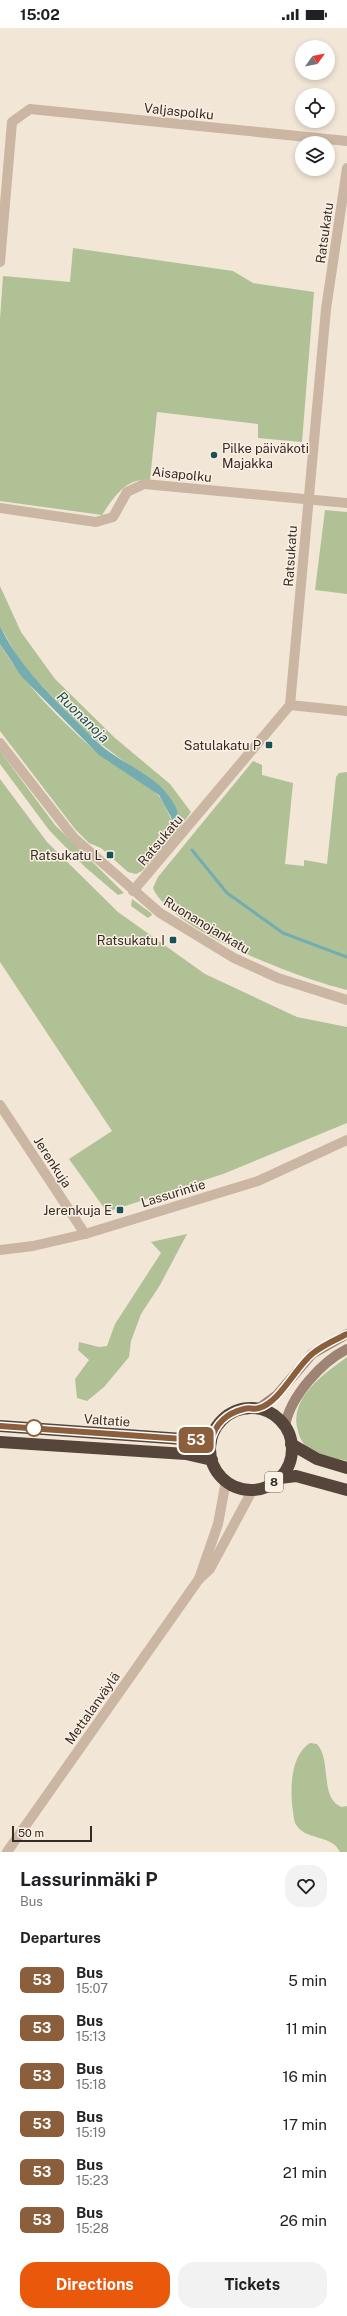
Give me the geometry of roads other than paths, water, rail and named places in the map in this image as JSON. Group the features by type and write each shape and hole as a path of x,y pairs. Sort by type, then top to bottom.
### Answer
{"highway":[{"path":"226,1481 217,1471 212,1460 211,1441 213,1433 221,1421 232,1412 245,1408 259,1408 272,1414 285,1426 290,1434 291,1444 317,1459 347,1468"},
{"name":"Valtatie","path":"0,1426 211,1441"},
{"path":"0,1442 186,1454 212,1460"},
{"name":"8","path":"280,1478 291,1454 291,1444"},
{"name":"8","path":"226,1481 237,1487 253,1489 263,1488 280,1478 296,1476 347,1490"}],"main road":[{"path":"259,1408 277,1395 312,1354 347,1334"},
{"path":"285,1426 291,1406 322,1366 347,1349"}],"street":[{"name":"Valjaspolku","path":"0,262 12,122 30,109 347,141"},
{"name":"Ratsukatu","path":"133,891 290,705 307,500 326,309 347,168"},
{"name":"Aisapolku","path":"0,508 96,522 113,517 127,492 144,484 347,503"},
{"path":"290,705 347,711"},
{"name":"Ruonanojankatu","path":"0,743 74,838 133,891 183,928 234,958 278,978 347,1000"},
{"name":"Jerenkuja","path":"0,1105 85,1234"},
{"name":"Lassurintie","path":"0,1250 33,1246 85,1234 258,1181 347,1140"},
{"name":"Mettalanväylä","path":"199,1579 218,1524 226,1481"},
{"name":"Mettalanväylä","path":"7,1852 199,1579 210,1569 253,1489"}],"water":[{"path":"0,626 14,651 47,692 104,748 160,786 170,797 177,811 178,820 173,821 159,795 99,755 21,676 0,644"}],"waterway":[{"name":"Ruonanoja","path":"192,850 227,893 283,933 347,957"}],"place":[{"name":"Pilke päiväkoti Majakka","path":"214,455"},
{"name":"Satulakatu P","path":"269,745"},
{"name":"Ratsukatu L","path":"110,855"},
{"name":"Ratsukatu I","path":"173,940"},
{"name":"Jerenkuja E","path":"120,1210"}]}
